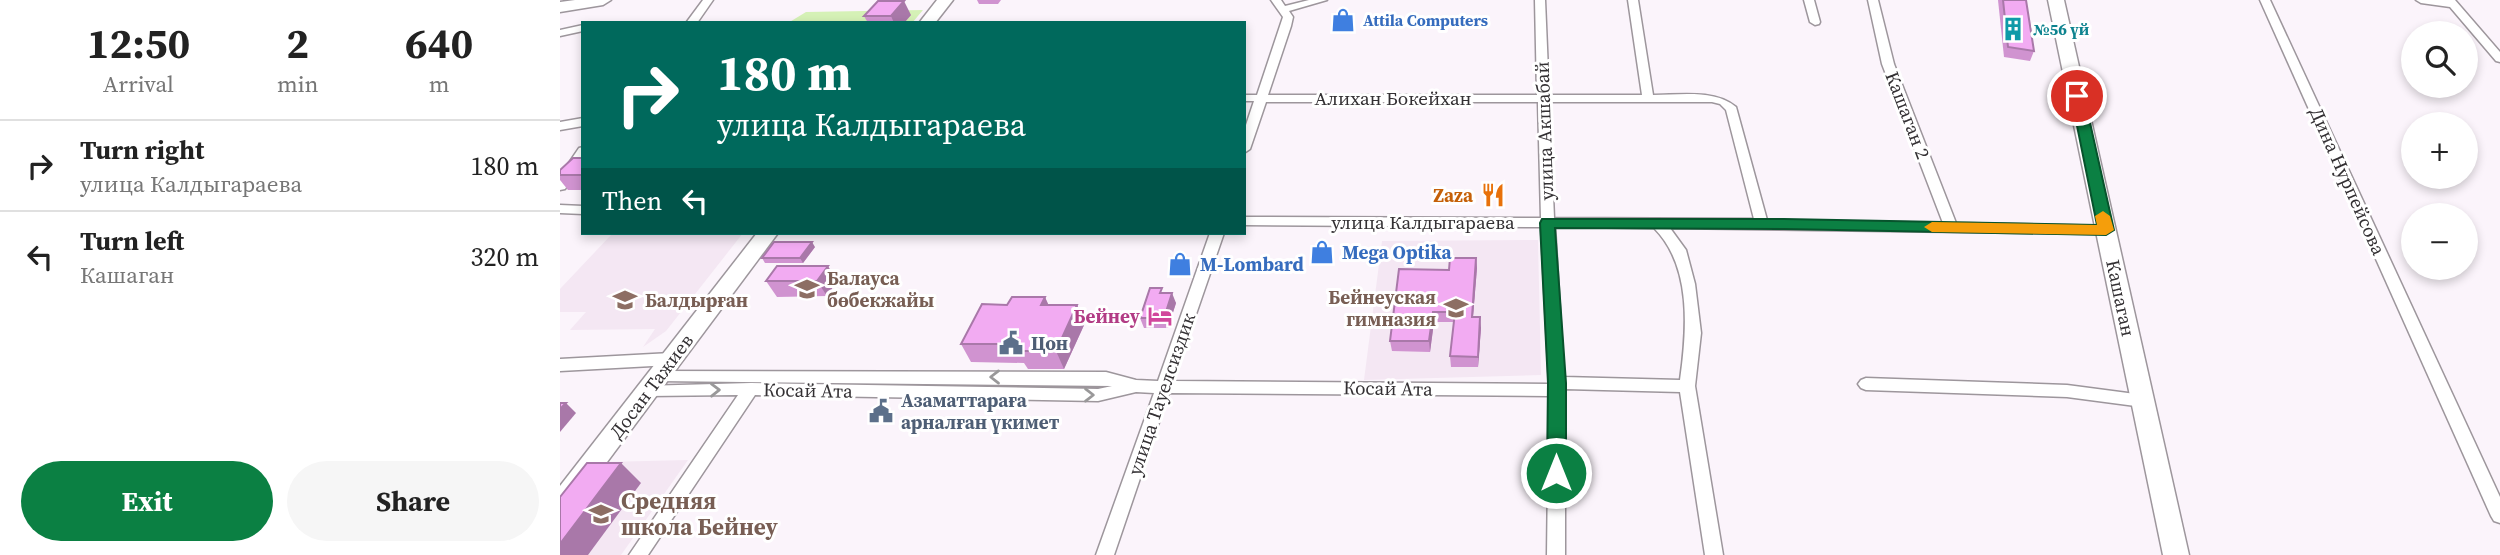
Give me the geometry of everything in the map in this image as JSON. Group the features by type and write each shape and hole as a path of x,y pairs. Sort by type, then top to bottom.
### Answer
{"street":[{"path":"560,7 603,0"},
{"path":"692,21 708,0"},
{"path":"929,21 945,0"},
{"path":"1246,143 1286,26 1288,17 1280,4 1322,0"},
{"name":"улица Акшабай","path":"1540,0 1557,387 1556,555"},
{"path":"1633,0 1648,98"},
{"path":"1809,0 1815,22"},
{"name":"Кашаган 2","path":"1873,0 1888,64 1951,227"},
{"name":"Кашаган","path":"2056,0 2176,555"},
{"name":"Дина Нурпейсова","path":"2265,0 2500,516"},
{"path":"2421,0 2451,2 2500,60"},
{"path":"560,33 581,28"},
{"name":"Алихан Бокейхан","path":"1246,98 1712,99 1724,102 1732,109 1762,224"},
{"path":"560,125 581,122"},
{"path":"560,186 581,154"},
{"path":"560,209 581,210"},
{"name":"улица Калдыгараева","path":"1246,221 1762,224 2106,230"},
{"path":"1657,223 1679,250 1688,284 1694,333 1687,386 1714,555"},
{"name":"Досан Тажиев","path":"560,505 766,235"},
{"name":"улица Тауелсиздик","path":"1105,555 1216,235"},
{"name":"Косай Ата","path":"560,365 659,375 751,389 1098,395 1136,386"},
{"name":"Косай Ата","path":"659,375 1107,378 1136,386 1164,387 1687,386"},
{"path":"942,393 951,377"},
{"path":"1866,384 2067,391 2143,401"},
{"path":"638,555 751,389"}],"shaded area":[{"name":"Балдырған","path":"611,235 741,235 666,331 643,347 655,329 570,330 586,312 560,312 560,289"},
{"name":"Бейнеуская гимназия","path":"1538,240 1541,375 1364,380 1382,241"},
{"path":"688,460 621,555 560,555 605,462"}],"green space":[{"path":"923,10 914,21 791,21 806,12"}],"building":[{"name":"№56 үй","path":"2003,0 2026,0 2034,51 2008,47"},
{"path":"878,1 904,1 891,16 864,16"},
{"path":"573,158 581,158 581,175 560,175 560,170"},
{"path":"774,242 812,242 800,258 762,258"},
{"path":"1450,258 1476,258 1472,317 1480,317 1478,357 1450,356 1455,312 1433,312 1429,341 1390,341 1399,269 1449,270"},
{"path":"777,266 828,266 817,281 766,281"},
{"path":"1150,288 1162,288 1160,293 1172,293 1164,318 1140,318"},
{"path":"1012,297 1045,297 1041,305 1077,305 1056,351 1018,351 1022,344 961,344 982,304 1007,305"},
{"path":"587,463 621,463 560,544 560,497"}],"slow traffic":[{"path":"1932,227 2106,230 2103,216"}],"place":[{"name":"Attila Computers","path":"1343,20"},
{"name":"№56 үй","path":"2013,29"},
{"name":"Zaza","path":"1493,195"},
{"name":"Mega Optika","path":"1322,252"},
{"name":"M-Lombard","path":"1180,264"},
{"name":"Балауса бөбекжайы","path":"807,289"},
{"name":"Балдырған","path":"625,300"},
{"name":"Бейнеуская гимназия","path":"1456,308"},
{"name":"Бейнеу","path":"1160,316"},
{"name":"Цон","path":"1011,343"},
{"name":"Азаматтараға арналған үкимет","path":"881,411"},
{"name":"Средняя школа Бейнеу","path":"601,514"}],"route":[{"path":"1556,473 1557,383 1548,223 2106,230 2077,96"}]}
